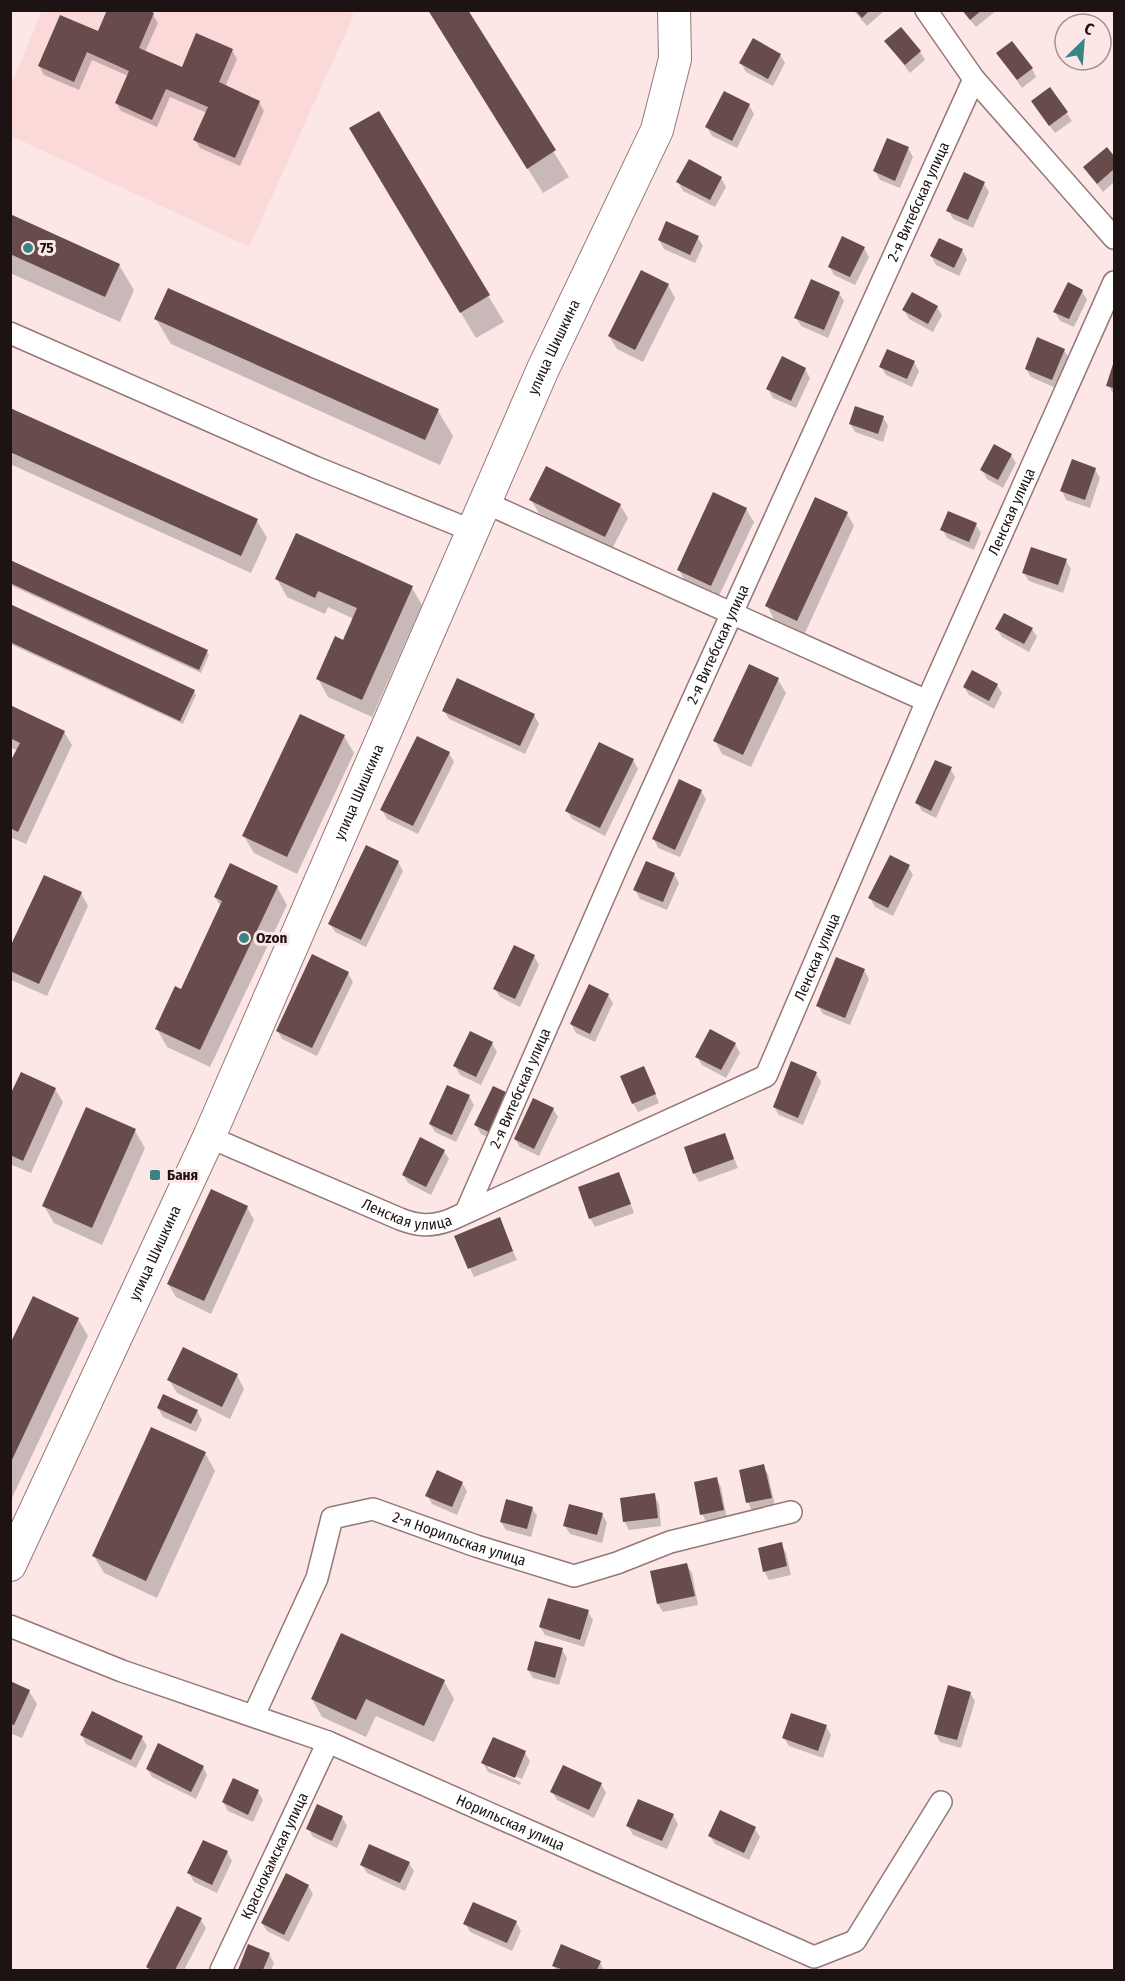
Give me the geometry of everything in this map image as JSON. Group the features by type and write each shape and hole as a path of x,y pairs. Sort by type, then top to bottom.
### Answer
{"main road":[{"name":"улица Шишкина","path":"10,1565 209,1137 543,369 657,130 675,59 674,10"}],"street":[{"path":"926,10 974,80 1114,238"},
{"name":"2-я Витебская улица","path":"466,1212 616,869 974,80"},
{"name":"Ленская улица","path":"209,1137 410,1222 423,1226 435,1225 450,1221 766,1076 927,701 1114,282"},
{"path":"10,333 315,467 479,517 731,613 927,701"},
{"name":"2-я Норильская улица","path":"254,1716 317,1578 332,1518 373,1509 476,1546 574,1576 617,1563 670,1542 790,1512"},
{"name":"Норильская улица","path":"10,1626 122,1671 328,1742 814,1957 855,1941 941,1802"},
{"name":"Краснокамская улица","path":"221,1971 328,1742"}],"shaded area":[{"path":"347,10 354,15 249,247 11,136 11,85 42,11"}],"building":[{"path":"107,10 147,10 154,13 139,48 182,67 196,33 233,49 219,82 260,101 235,158 193,140 208,107 166,89 152,120 115,103 129,71 87,52 74,82 38,66 60,15 98,31"},
{"path":"428,10 468,10 556,150 527,169"},
{"path":"855,10 870,10 862,18"},
{"path":"962,10 982,10 970,20"},
{"path":"901,27 921,51 905,65 884,41"},
{"path":"753,38 781,54 768,79 739,63"},
{"path":"1012,41 1033,68 1017,80 996,53"},
{"path":"1050,87 1068,112 1049,126 1031,101"},
{"path":"724,91 750,104 732,141 705,127"},
{"path":"379,111 490,295 460,313 349,128"},
{"path":"887,138 909,147 895,181 873,171"},
{"path":"1107,147 1114,156 1114,169 1097,184 1083,167"},
{"path":"689,159 722,177 710,200 676,182"},
{"path":"964,172 985,182 968,220 946,211"},
{"path":"10,214 120,264 105,297 10,254"},
{"path":"666,221 699,236 690,255 658,240"},
{"path":"842,236 865,247 850,277 828,267"},
{"path":"939,238 963,249 954,268 930,256"},
{"path":"641,270 669,284 635,350 608,336"},
{"path":"811,279 840,292 824,330 794,318"},
{"path":"1068,282 1083,290 1069,319 1053,312"},
{"path":"168,288 439,409 425,440 154,319"},
{"path":"912,292 938,306 928,324 902,310"},
{"path":"1037,337 1065,349 1052,380 1025,369"},
{"path":"887,349 915,361 907,379 879,367"},
{"path":"782,356 806,368 791,401 766,389"},
{"path":"1114,361 1114,388 1106,386"},
{"path":"855,406 884,416 878,434 849,424"},
{"path":"10,408 258,519 241,556 10,452"},
{"path":"994,444 1012,454 998,480 980,470"},
{"path":"1072,459 1096,468 1085,500 1060,491"},
{"path":"546,466 621,504 605,537 529,500"},
{"path":"713,492 747,508 711,586 677,570"},
{"path":"815,497 848,512 797,621 765,606"},
{"path":"948,511 977,523 969,542 940,530"},
{"path":"296,533 413,586 362,700 316,679 335,636 343,640 357,608 318,591 315,598 275,579"},
{"path":"1031,547 1067,559 1058,585 1022,573"},
{"path":"10,560 208,650 199,670 10,583"},
{"path":"10,604 195,690 180,721 10,642"},
{"path":"1004,613 1033,628 1024,644 995,629"},
{"path":"749,664 779,678 743,755 713,741"},
{"path":"972,670 998,684 989,701 963,687"},
{"path":"457,678 535,714 520,746 442,711"},
{"path":"10,705 65,731 18,832 10,828 10,762 20,743 10,738"},
{"path":"300,714 345,735 287,857 242,836"},
{"path":"417,736 450,752 413,826 380,810"},
{"path":"599,742 634,759 600,828 565,811"},
{"path":"935,760 952,767 931,811 915,803"},
{"path":"679,779 702,790 675,850 652,839"},
{"path":"366,845 399,861 361,940 328,924"},
{"path":"890,855 910,865 888,908 868,898"},
{"path":"646,861 675,873 663,902 633,890"},
{"path":"230,863 278,886 200,1050 155,1029 175,986 181,989 222,901 214,897"},
{"path":"44,875 82,892 39,984 10,971 10,947"},
{"path":"514,945 535,955 515,999 493,989"},
{"path":"312,954 349,972 312,1048 276,1031"},
{"path":"836,957 865,969 845,1018 816,1006"},
{"path":"589,984 609,994 590,1034 570,1024"},
{"path":"710,1029 736,1043 721,1070 695,1057"},
{"path":"470,1031 493,1042 476,1077 453,1066"},
{"path":"791,1061 817,1072 798,1118 773,1107"},
{"path":"644,1066 656,1094 632,1104 620,1076"},
{"path":"21,1072 56,1088 23,1161 10,1155 10,1095"},
{"path":"447,1085 470,1095 452,1135 429,1124"},
{"path":"493,1086 510,1094 491,1133 474,1125"},
{"path":"533,1098 554,1108 534,1149 514,1139"},
{"path":"86,1107 136,1129 92,1228 42,1206"},
{"path":"725,1133 734,1159 693,1174 684,1147"},
{"path":"420,1137 445,1150 426,1187 402,1175"},
{"path":"619,1172 631,1204 589,1219 578,1187"},
{"path":"211,1189 248,1206 204,1301 167,1284"},
{"path":"500,1217 513,1251 468,1269 454,1236"},
{"path":"33,1296 79,1318 10,1464 10,1344"},
{"path":"183,1347 238,1374 222,1407 167,1380"},
{"path":"163,1394 198,1410 191,1424 157,1408"},
{"path":"151,1427 206,1452 146,1581 92,1556"},
{"path":"764,1464 772,1498 746,1503 739,1470"},
{"path":"437,1470 463,1482 452,1507 425,1496"},
{"path":"717,1477 724,1510 700,1515 694,1482"},
{"path":"655,1493 658,1518 623,1522 620,1498"},
{"path":"506,1499 533,1507 527,1529 500,1522"},
{"path":"569,1504 603,1513 597,1535 563,1526"},
{"path":"782,1542 787,1566 763,1572 758,1548"},
{"path":"687,1563 695,1596 657,1604 650,1571"},
{"path":"548,1598 589,1610 580,1640 539,1627"},
{"path":"341,1633 445,1680 424,1726 366,1699 356,1720 311,1699"},
{"path":"535,1641 563,1648 555,1678 527,1670"},
{"path":"10,1681 30,1690 14,1725 10,1724"},
{"path":"948,1685 971,1692 957,1740 934,1734"},
{"path":"92,1711 143,1736 131,1760 80,1735"},
{"path":"791,1713 827,1725 818,1751 782,1738"},
{"path":"493,1737 526,1751 515,1778 481,1763"},
{"path":"158,1743 204,1766 191,1792 146,1769"},
{"path":"563,1765 602,1783 589,1810 550,1792"},
{"path":"233,1778 259,1790 248,1815 222,1802"},
{"path":"638,1799 674,1814 662,1841 626,1826"},
{"path":"317,1804 343,1816 332,1841 306,1829"},
{"path":"720,1810 756,1827 744,1853 708,1836"},
{"path":"203,1840 228,1851 212,1885 187,1873"},
{"path":"369,1844 410,1862 400,1883 360,1865"},
{"path":"286,1873 309,1885 284,1935 261,1923"},
{"path":"473,1902 517,1921 507,1943 463,1924"},
{"path":"177,1906 202,1918 175,1970 152,1970 146,1967"},
{"path":"248,1944 270,1953 263,1970 238,1970"},
{"path":"561,1944 601,1961 597,1970 564,1970 552,1966"}],"place":[{"name":"75","path":"28,248"},
{"name":"Ozon","path":"244,938"},
{"name":"Баня","path":"155,1175"}]}
